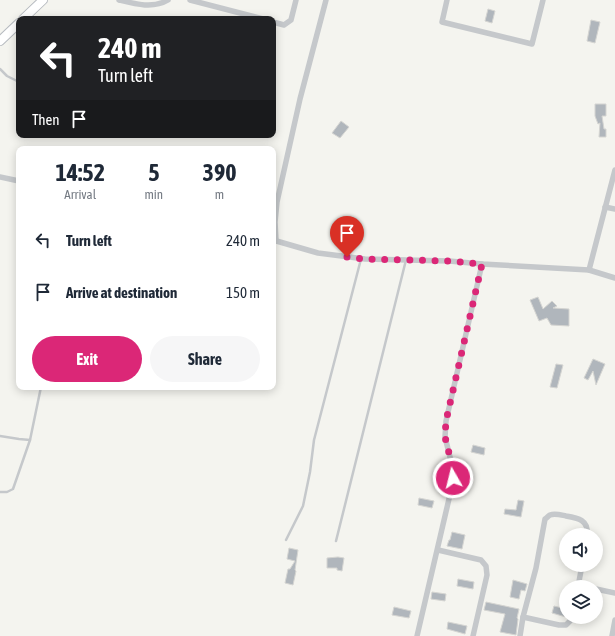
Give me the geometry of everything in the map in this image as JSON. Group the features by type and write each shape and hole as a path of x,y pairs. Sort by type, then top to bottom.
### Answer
{"street":[{"path":"26,16 43,0"},
{"path":"119,0 142,5 162,3 168,0"},
{"path":"190,0 251,16"},
{"path":"276,23 284,25 291,20 296,0"},
{"path":"276,212 300,99 326,0"},
{"path":"447,0 442,22 532,44 543,0"},
{"path":"0,41 16,26"},
{"path":"589,270 615,170"},
{"path":"0,177 16,180"},
{"path":"605,207 615,209"},
{"path":"276,241 318,253 361,259 450,261 589,270 615,278"},
{"path":"417,636 452,486 452,465 445,437 446,421 482,264"},
{"path":"520,636 523,617 536,568 545,519 549,515 555,514 579,519 585,524 586,528"},
{"path":"438,550 481,560 486,566 487,575 472,636"},
{"path":"603,590 615,593"},
{"path":"523,617 559,625 567,624"},
{"path":"612,636 615,620"}],"lane":[{"path":"0,69 7,76 16,80"},
{"path":"286,540 303,506 310,472 314,440 361,259"},
{"path":"336,541 406,260"},
{"path":"0,492 7,492 13,489 30,440 40,390"},
{"path":"0,436 30,440"}],"building":[{"path":"488,9 495,11 492,23 485,21"},
{"path":"591,20 600,22 595,43 587,41"},
{"path":"595,104 606,104 606,116 602,116 604,129 606,129 606,137 599,137 600,123 598,124 595,116"},
{"path":"341,121 349,127 340,138 332,133"},
{"path":"538,297 543,309 552,301 557,306 553,308 569,309 569,326 551,325 547,318 539,321 530,300"},
{"path":"593,359 605,364 596,385 593,371 588,380 584,378"},
{"path":"556,364 563,365 557,388 550,387"},
{"path":"473,445 485,448 484,455 471,452"},
{"path":"419,498 434,501 432,508 418,505"},
{"path":"518,500 524,501 521,517 504,514 505,509 516,510"},
{"path":"452,532 465,535 462,549 447,546"},
{"path":"289,548 298,550 293,585 285,583 288,569 290,569 295,561 287,559"},
{"path":"327,558 344,558 342,571 337,570 337,568 327,568"},
{"path":"458,579 474,582 473,589 457,586"},
{"path":"513,580 527,584 525,591 521,590 519,599 510,597"},
{"path":"432,592 446,594 445,601 431,599"},
{"path":"486,602 519,609 516,635 500,632 505,614 484,610"},
{"path":"554,606 559,607 559,615 552,613"},
{"path":"394,607 411,611 409,618 392,615"},
{"path":"448,622 467,626 465,634 447,629"}],"route":[{"path":"347,257 365,259 450,261 482,264 446,421 445,437 452,465 453,478"}]}
